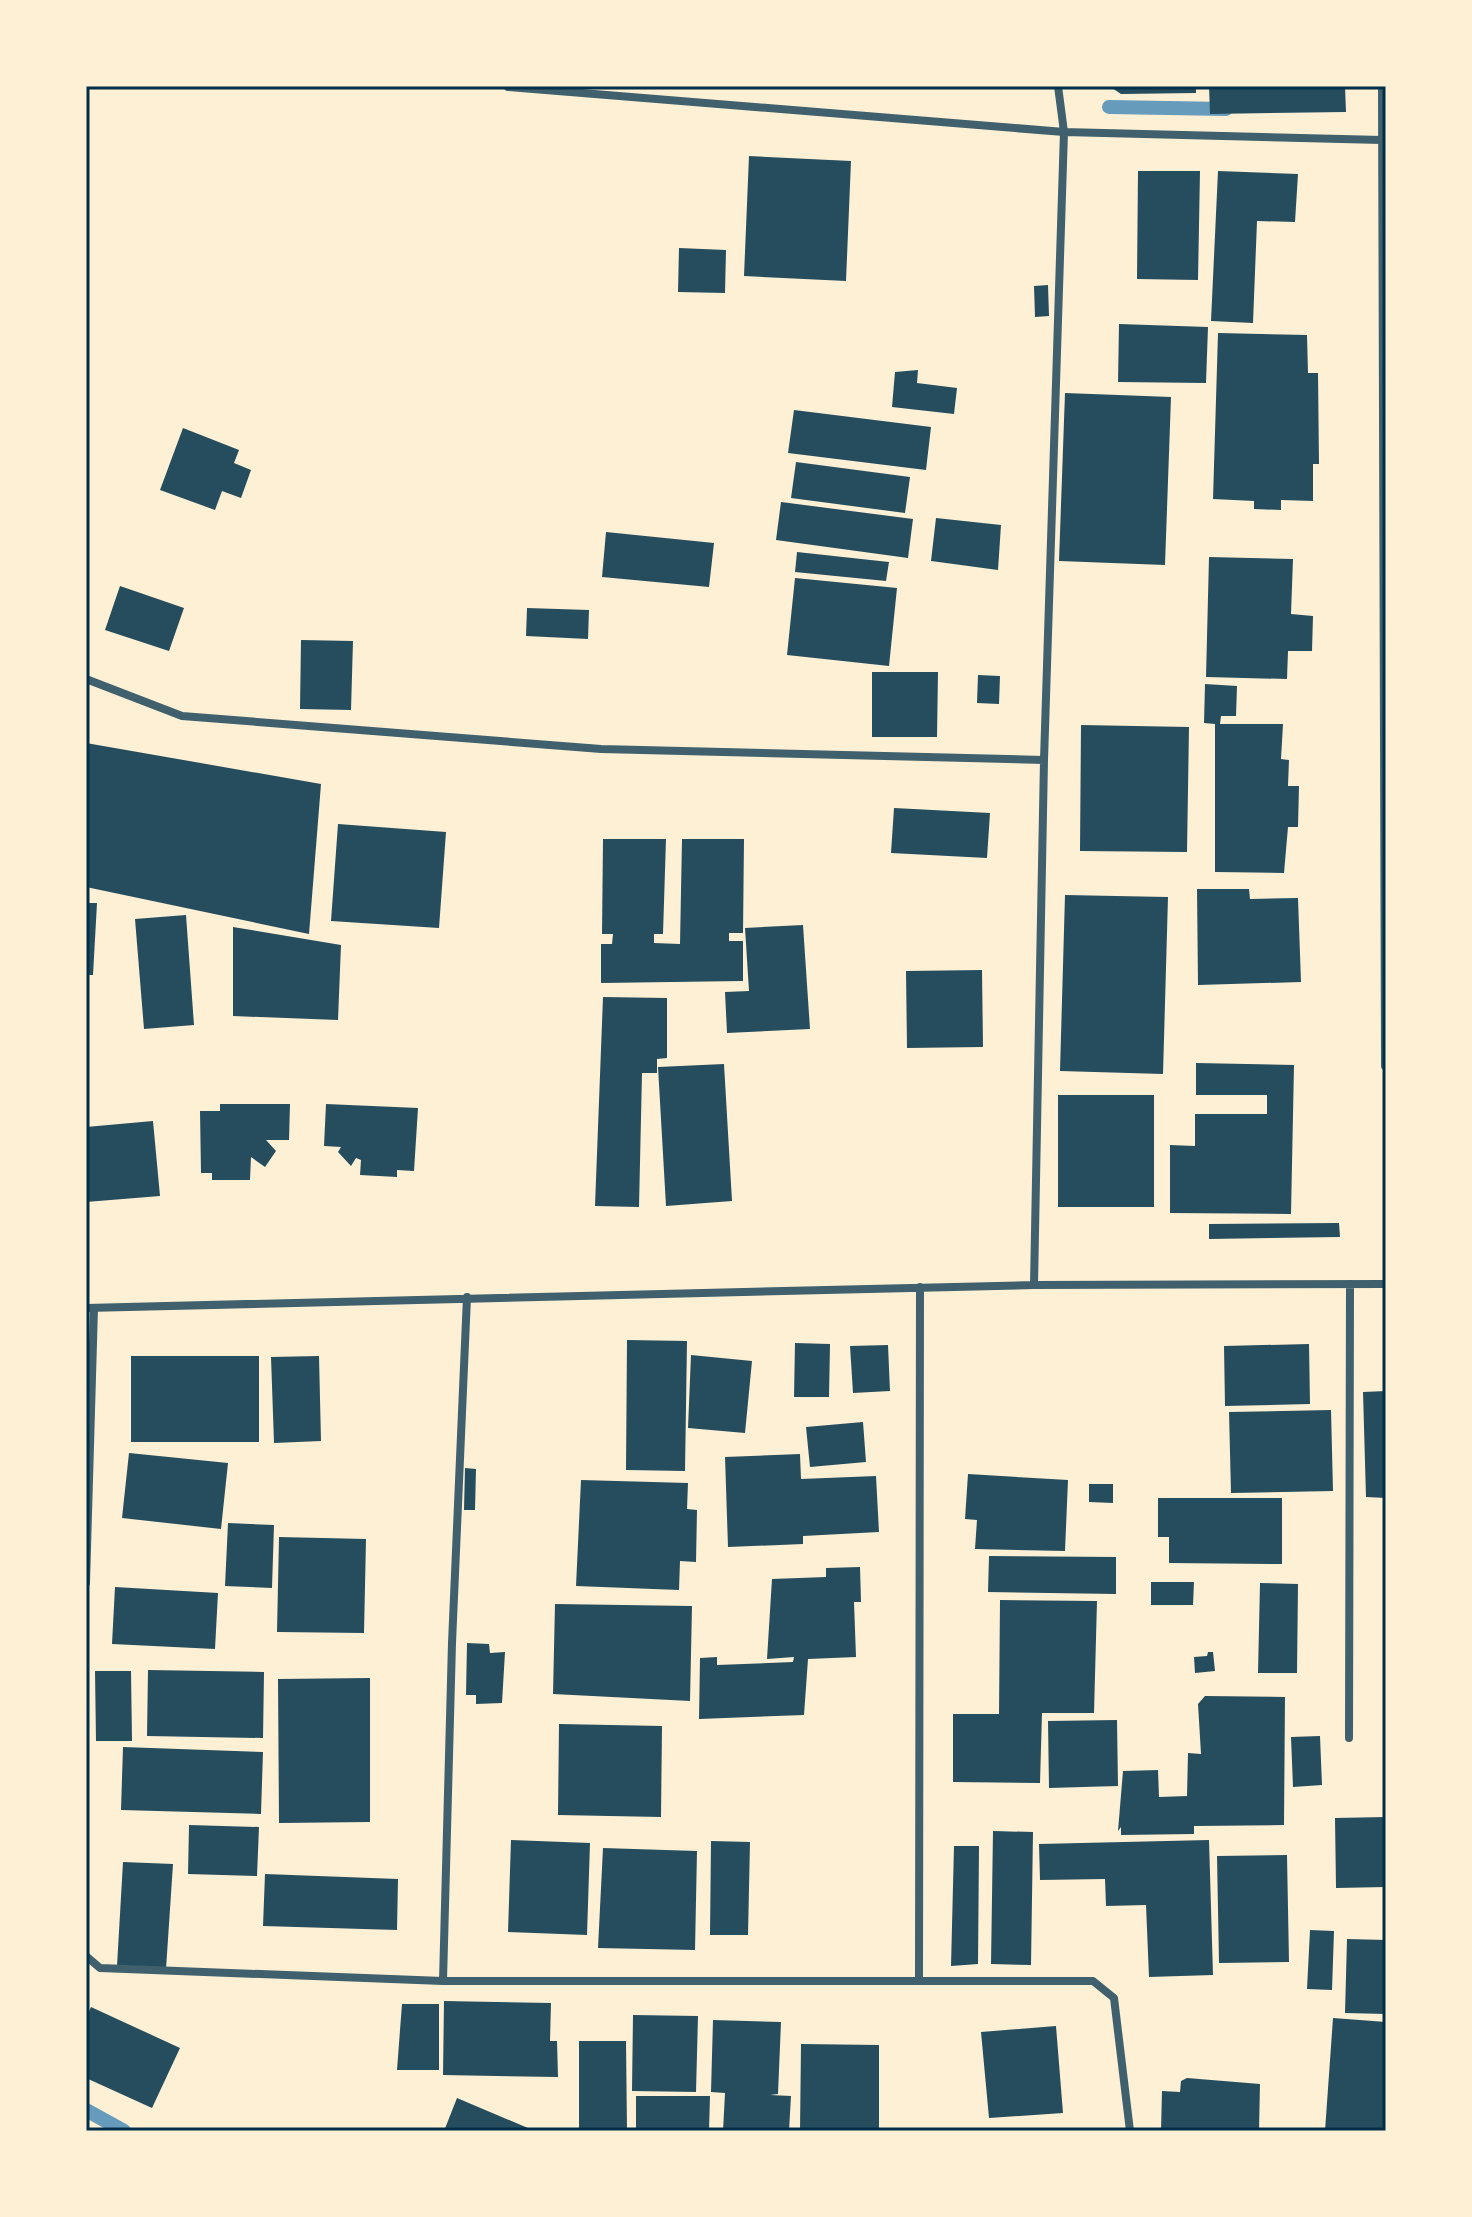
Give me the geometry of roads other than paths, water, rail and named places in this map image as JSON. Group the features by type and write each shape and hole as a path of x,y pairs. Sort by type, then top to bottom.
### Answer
{"street":[{"path":"1034,1285 1044,760 1064,132 1058,86"},
{"path":"1382,86 1385,1066"},
{"path":"508,87 1064,132 1382,140"},
{"path":"86,679 182,716 601,749 1044,760"},
{"path":"1349,1738 1350,1284"},
{"path":"86,1583 90,1308 920,1287 1386,1284"},
{"path":"919,1980 920,1287"},
{"path":"443,1981 453,1612 467,1297"},
{"path":"86,1956 100,1968 443,1981 1093,1981 1114,1998 1130,2131"}],"waterway":[{"path":"1109,107 1226,109"},
{"path":"86,2110 124,2131"}]}
